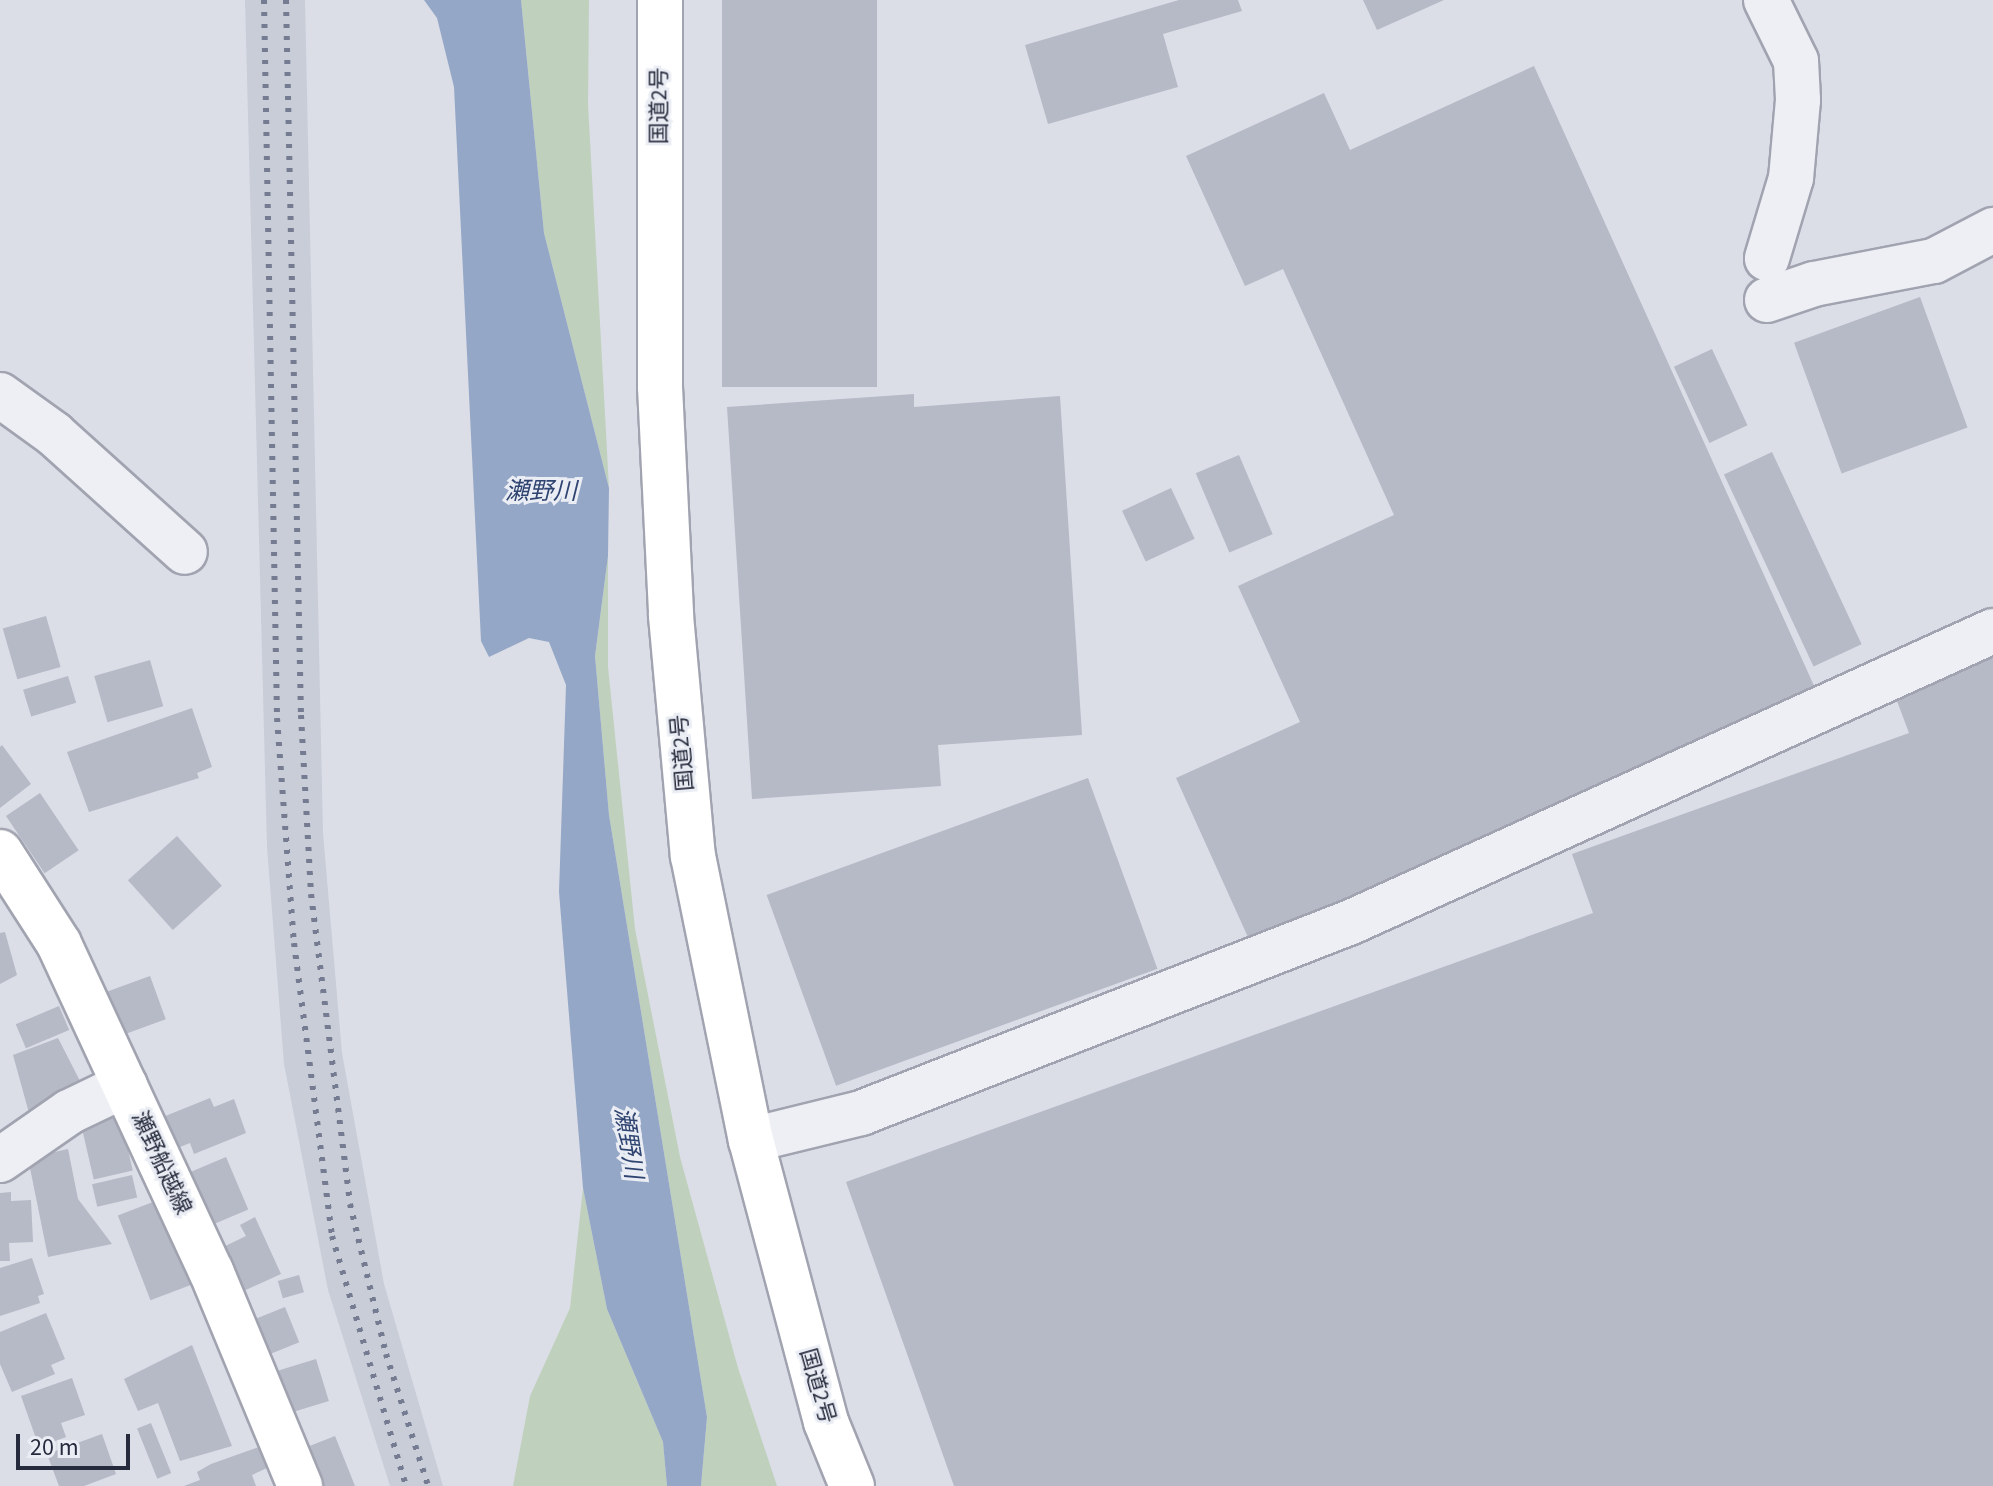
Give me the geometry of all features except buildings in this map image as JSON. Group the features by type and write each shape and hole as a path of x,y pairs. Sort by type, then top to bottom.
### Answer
{"main road":[{"name":"国道2号","path":"660,0 660,387 671,616 693,856 751,1140 826,1422 852,1486"},
{"name":"瀬野船越線","path":"0,852 59,944 211,1271 300,1486"}],"street":[{"path":"1766,0 1796,61 1798,100 1791,178 1767,279 1814,284 1934,261 1993,230"},
{"path":"0,395 54,434 185,552"},
{"path":"751,1140 861,1113 1351,922 1993,631"},
{"path":"0,1160 69,1112 125,1085"}],"shaded area":[{"path":"245,0 305,0 323,833 342,1053 384,1284 443,1486 390,1486 328,1290 284,1064 267,847"}],"green space":[{"path":"521,0 589,0 588,104 609,488 544,233"},
{"path":"608,556 608,667 635,929 680,1157 738,1368 777,1486 701,1486 707,1417 609,815 595,656"},
{"path":"583,1188 607,1309 663,1442 667,1486 513,1486 530,1396 570,1308"}],"water":[{"name":"瀬野川","path":"424,0 521,0 544,233 609,488 608,556 595,656 609,815 707,1417 701,1486 667,1486 663,1442 607,1309 583,1188 559,892 566,685 549,642 529,638 489,657 481,641 454,87 437,18"}],"railway":[{"path":"264,0 277,718 294,943 332,1236 406,1486"},
{"path":"286,0 301,715 311,894 350,1204 386,1354 428,1486"}]}
